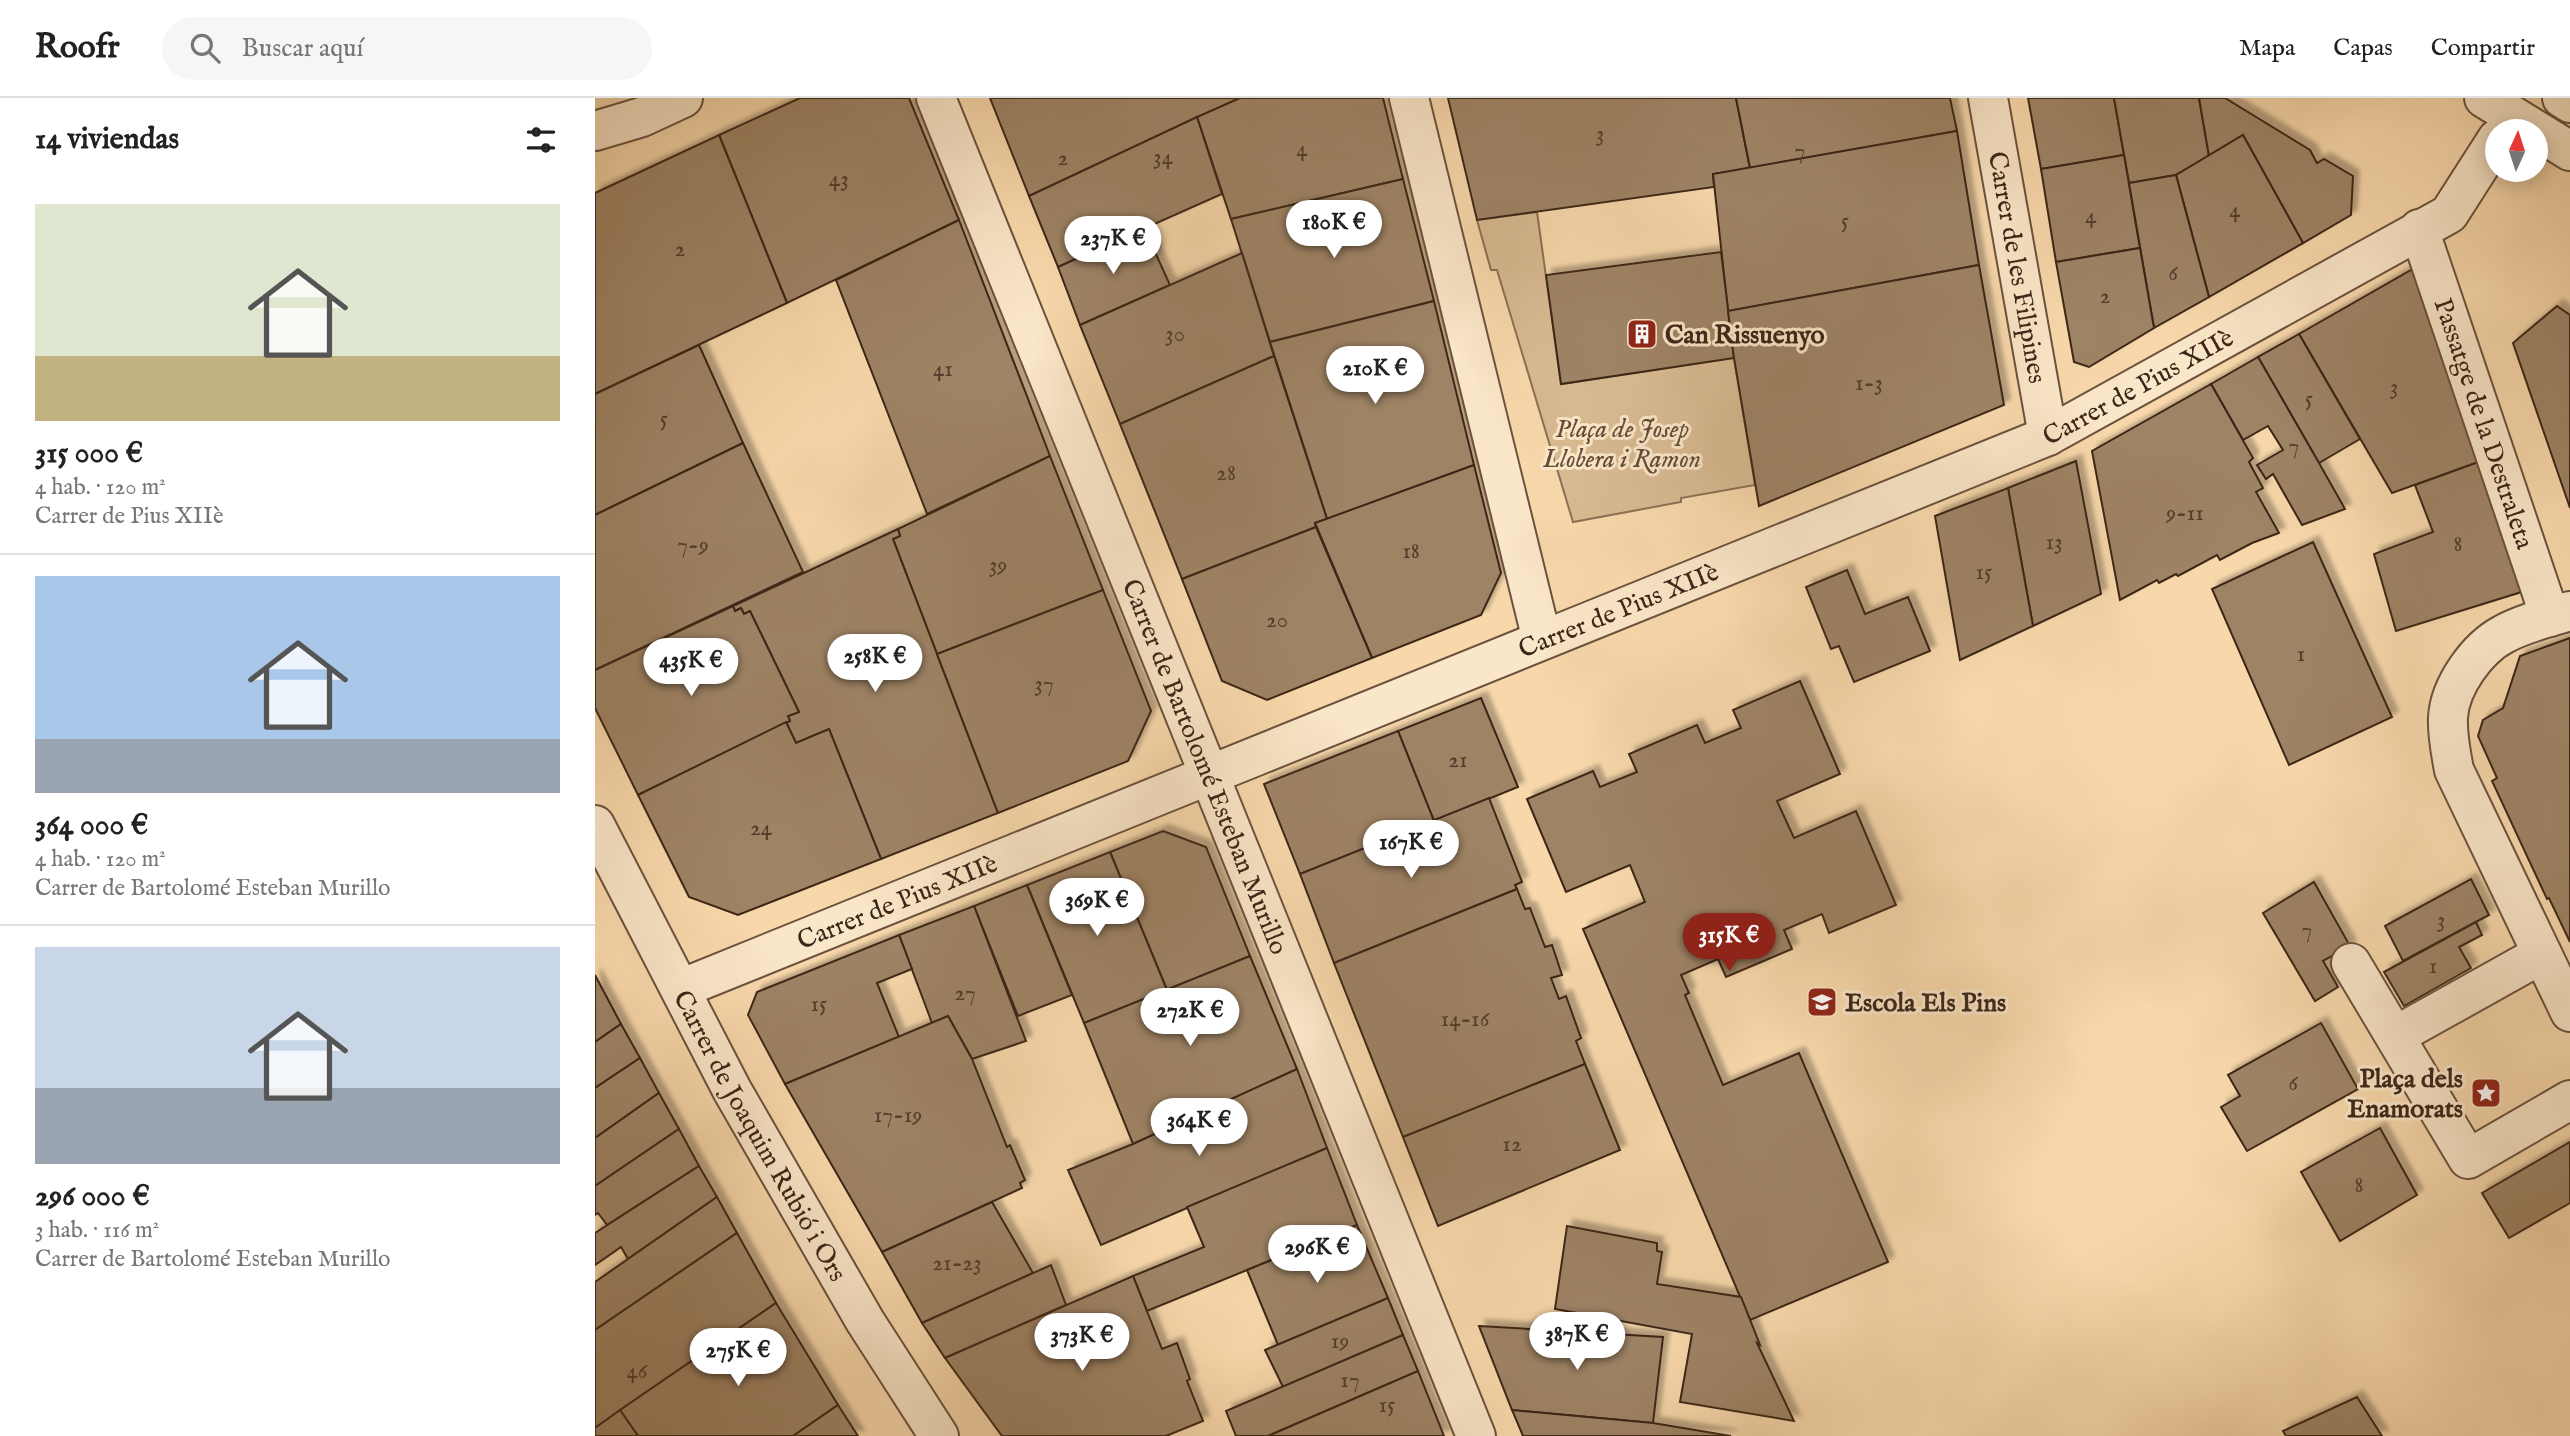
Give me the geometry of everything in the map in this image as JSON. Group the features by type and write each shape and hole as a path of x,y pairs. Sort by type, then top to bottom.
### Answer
{"street":[{"path":"595,131 642,117 683,98"},
{"name":"Carrer de Bartolomé Esteban Murillo","path":"936,98 1476,1436"},
{"path":"1409,98 1542,640"},
{"name":"Carrer de les Filipines","path":"1988,98 2048,436"},
{"path":"2562,98 2570,103"},
{"path":"2548,142 2570,151"},
{"name":"Carrer de Pius XIIè","path":"680,989 2048,436 2449,214 2485,147"},
{"name":"Passatge de la Destraleta","path":"2419,229 2560,614"},
{"path":"2560,614 2512,630 2484,648 2461,680 2448,714 2454,770 2570,1012"},
{"name":"Carrer de Joaquim Rubió i Ors","path":"595,825 605,868 680,989 732,1090 859,1310 939,1436"},
{"path":"2395,1037 2542,954"},
{"path":"2351,963 2468,1159 2570,1100"}],"green space":[{"name":"Plaça de Josep Llobera i Ramon","path":"1537,212 1561,384 1734,358 1755,485 1573,522 1497,270 1491,270 1477,220"}],"building":[{"path":"800,98 909,98 959,220 787,303 719,135"},
{"path":"990,98 1240,98 1029,196"},
{"path":"1240,98 1383,98 1403,179 1231,219 1197,117"},
{"path":"1448,98 1736,98 1750,168 1713,174 1714,187 1477,220"},
{"path":"1736,98 1950,98 1957,131 1750,168"},
{"path":"2028,98 2114,98 2124,155 2041,169"},
{"path":"2114,98 2199,98 2209,156 2176,175 2129,183"},
{"path":"2199,98 2225,98 2310,150 2317,163 2324,159 2353,176 2351,215 2303,243 2243,135 2209,156"},
{"path":"1197,117 1222,194 1058,267 1029,196"},
{"path":"1957,131 1979,265 1728,311 1713,174"},
{"path":"719,135 787,303 595,394 595,193"},
{"path":"2243,135 2303,243 2209,297 2176,175"},
{"path":"2124,155 2140,248 2056,262 2041,169"},
{"path":"2176,175 2209,297 2154,328 2129,183"},
{"path":"1403,179 1434,301 1270,342 1231,219"},
{"path":"959,220 1050,456 927,514 836,280"},
{"path":"1144,228 1170,285 1080,325 1058,267"},
{"path":"2140,248 2154,328 2089,367 2074,362 2056,262"},
{"name":"Can Rissuenyo","path":"1721,252 1734,358 1561,384 1546,275"},
{"path":"1242,253 1274,356 1120,424 1080,325"},
{"path":"1979,265 2004,405 1759,506 1728,311"},
{"path":"2418,266 2484,460 2392,493 2299,334"},
{"path":"1434,301 1474,465 1327,519 1270,342"},
{"path":"2557,306 2570,315 2570,508 2513,343"},
{"path":"2299,334 2360,439 2319,463 2258,357"},
{"path":"699,345 743,443 595,515 595,394"},
{"path":"1274,356 1327,519 1315,523 1316,527 1182,579 1120,424"},
{"path":"2258,357 2345,509 2302,525 2273,474 2266,479 2257,465 2283,450 2268,426 2243,440 2211,384"},
{"path":"2211,384 2253,458 2249,462 2263,488 2256,492 2279,533 2252,543 2220,560 2217,555 2178,576 2176,574 2159,583 2157,580 2120,600 2092,451"},
{"path":"743,443 803,572 595,670 595,515"},
{"path":"1050,456 1103,590 937,654 893,539 900,536 898,529"},
{"path":"2484,460 2528,590 2396,631 2374,554 2433,532 2415,485"},
{"path":"2076,461 2101,594 2033,626 2008,488"},
{"path":"1474,465 1501,573 1481,615 1372,658 1315,523"},
{"path":"2008,488 2033,626 1960,660 1935,516"},
{"path":"1316,527 1372,658 1267,700 1222,681 1182,579"},
{"path":"898,529 900,536 893,539 998,813 881,859 829,729 796,743 786,722 790,721 788,716 799,712 750,611 744,614 741,608 735,611 733,606"},
{"path":"2313,542 2392,717 2289,765 2212,589"},
{"path":"1847,570 1865,614 1908,597 1930,651 1854,682 1839,646 1831,649 1806,587"},
{"path":"1103,590 1151,711 1128,761 998,813 937,654"},
{"path":"733,606 735,611 741,608 744,614 750,611 799,712 788,716 790,721 638,795 595,708 595,670"},
{"path":"2570,638 2570,942 2492,781 2497,778 2478,736 2483,720 2503,708 2520,656"},
{"path":"1800,681 1840,774 1777,801 1794,838 1856,811 1896,905 1829,933 1822,914 1784,930 1792,949 1726,977 1718,959 1681,975 1689,993 1685,995 1723,1085 1799,1053 1888,1262 1750,1320 1583,929 1645,902 1630,865 1566,892 1527,799 1593,771 1600,787 1637,772 1629,754 1697,725 1705,743 1741,728 1733,710"},
{"path":"1481,698 1518,787 1434,821 1398,731"},
{"path":"786,722 796,743 829,729 881,859 738,915 689,897 638,795"},
{"path":"1398,731 1434,821 1300,874 1264,784"},
{"path":"1489,798 1522,882 1515,885 1517,889 1334,963 1300,874"},
{"path":"1163,831 1206,847 1250,956 1167,990 1110,852"},
{"path":"1110,852 1167,990 1084,1023 1027,885"},
{"path":"2471,879 2489,915 2403,961 2385,926"},
{"path":"2314,882 2350,946 2323,961 2338,987 2315,1001 2263,913"},
{"path":"1027,885 1072,995 1018,1016 974,906"},
{"path":"1517,889 1525,909 1530,908 1545,947 1552,945 1562,975 1551,978 1559,999 1566,996 1581,1038 1576,1041 1585,1064 1403,1137 1334,963"},
{"path":"974,906 1026,1041 972,1059 948,1016 932,1023 899,935"},
{"path":"2476,922 2482,935 2459,947 2471,968 2404,1006 2384,972"},
{"path":"899,935 912,969 877,983 899,1037 785,1084 748,1015 757,992"},
{"path":"1250,956 1297,1069 1133,1144 1084,1023"},
{"path":"595,975 621,1024 595,1042"},
{"path":"948,1016 972,1059 1007,1147 1010,1145 1025,1180 1020,1183 1022,1188 882,1252 785,1084"},
{"path":"2321,1023 2358,1089 2247,1151 2221,1107 2240,1096 2228,1075"},
{"path":"621,1024 640,1058 595,1088 595,1042"},
{"path":"640,1058 659,1093 595,1138 595,1088"},
{"path":"1585,1064 1620,1150 1438,1226 1403,1137"},
{"path":"1297,1069 1327,1148 1101,1245 1068,1170 1133,1144"},
{"path":"659,1093 679,1129 595,1186 595,1138"},
{"path":"2380,1128 2417,1195 2340,1241 2301,1172"},
{"path":"679,1129 699,1166 607,1225 598,1213 595,1215 595,1186"},
{"path":"2570,1142 2570,1203 2509,1238 2482,1193"},
{"path":"1327,1148 1357,1225 1147,1311 1133,1276 1204,1247 1187,1207"},
{"path":"699,1166 717,1197 628,1259 621,1247 595,1265 595,1233"},
{"path":"717,1197 737,1233 595,1330 595,1282"},
{"path":"992,1202 1033,1273 922,1323 882,1252"},
{"path":"1357,1225 1388,1298 1278,1345 1247,1270"},
{"path":"1567,1226 1657,1243 1657,1251 1662,1252 1657,1284 1741,1297 1760,1345 1757,1343 1794,1421 1680,1402 1692,1334 1555,1309"},
{"path":"737,1233 776,1303 595,1428 595,1330"},
{"path":"1051,1265 1066,1305 945,1358 922,1323"},
{"path":"1133,1276 1162,1349 1177,1343 1190,1379 1187,1381 1203,1421 1166,1436 1002,1436 945,1358"},
{"path":"1388,1298 1403,1335 1283,1387 1265,1350"},
{"path":"776,1303 838,1405 793,1436 638,1436 620,1410"},
{"path":"1479,1326 1663,1337 1653,1423 1512,1410"},
{"path":"1403,1335 1418,1371 1268,1436 1236,1436 1226,1411"},
{"path":"1418,1371 1444,1436 1268,1436"},
{"path":"2357,1397 2382,1436 2286,1436 2283,1431"},
{"path":"838,1405 858,1436 793,1436"},
{"path":"620,1410 638,1436 595,1436 595,1428"},
{"path":"1512,1410 1653,1423 1731,1436 1523,1436"}],"place":[{"name":"Can Rissuenyo","path":"1642,334"},
{"name":"Escola Els Pins","path":"1822,1002"},
{"name":"Plaça dels Enamorats","path":"2486,1093"}]}
